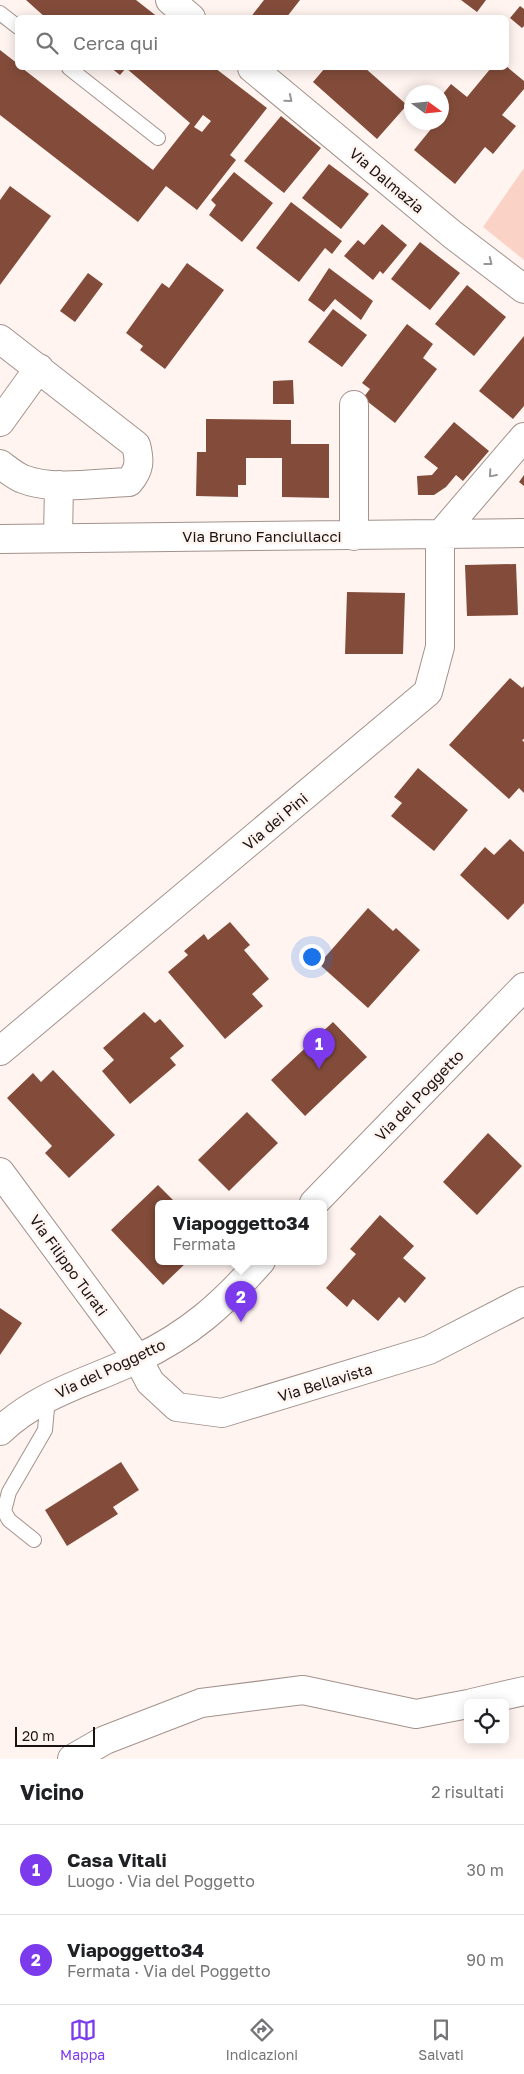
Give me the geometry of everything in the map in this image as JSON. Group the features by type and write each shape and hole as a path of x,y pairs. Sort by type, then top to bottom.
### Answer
{"street":[{"path":"170,0 188,15"},
{"name":"Via Dalmazia","path":"254,70 453,235 524,289"},
{"path":"0,339 136,444 139,458 136,473 129,482 59,485 33,483 20,478 0,464"},
{"path":"0,422 39,368"},
{"path":"354,405 354,536"},
{"path":"440,535 524,437"},
{"path":"58,538 59,485"},
{"name":"Via Bruno Fanciullacci","path":"0,539 524,533"},
{"name":"Via dei Pini","path":"0,1051 428,692 440,647 440,535"},
{"name":"Via del Poggetto","path":"317,1200 524,988"},
{"name":"Via Filippo Turati","path":"0,1172 138,1359"},
{"name":"Via del Poggetto","path":"0,1431 13,1419 56,1392 138,1359 194,1326 231,1295 257,1265"},
{"name":"Via Bellavista","path":"138,1359 150,1382 176,1407 222,1413 429,1350 524,1301"},
{"path":"72,1759 105,1740 201,1703 303,1690 416,1714 464,1705"},
{"path":"489,1699 524,1691"}],"lane":[{"path":"0,13 15,25"},
{"path":"72,70 158,138"},
{"path":"34,1540 9,1520 4,1511 9,1492 45,1430 48,1397"}],"shaded area":[{"path":"524,168 524,260 483,227"}],"building":[{"path":"26,0 136,0 155,15 43,15"},
{"path":"264,0 300,0 288,15 252,15"},
{"path":"461,0 486,0 477,12"},
{"path":"520,6 524,9 524,26 522,28 510,18"},
{"path":"0,50 15,62 15,70 25,70 153,170 190,123 128,70 218,70 267,108 230,155 236,160 197,210 166,186 138,222 0,115","holes":["203,115 211,121 202,132 194,127"]},
{"path":"509,68 524,81 524,89 502,115 516,126 493,154 485,147 455,184 414,150 430,130 449,130 449,86 451,84 467,97 489,70"},
{"path":"114,70 124,70 120,75"},
{"path":"323,70 367,70 404,102 404,108 377,139 313,82"},
{"path":"281,116 321,148 284,193 244,161"},
{"path":"329,164 369,194 341,229 302,198"},
{"path":"234,172 273,203 242,242 209,215 216,205 211,200"},
{"path":"10,186 51,216 0,285 0,200"},
{"path":"291,202 342,241 332,254 325,248 299,282 256,248"},
{"path":"382,224 407,245 383,274 380,271 373,280 344,256 358,240 364,245"},
{"path":"420,242 460,273 430,310 391,279"},
{"path":"187,263 224,290 165,369 140,350 143,346 126,333 162,283 169,288"},
{"path":"329,268 373,301 361,320 335,299 324,312 308,300"},
{"path":"88,273 103,284 75,322 60,311"},
{"path":"467,285 506,317 474,356 435,324"},
{"path":"333,309 367,335 342,367 308,342"},
{"path":"407,324 433,344 423,358 437,369 395,423 363,398 370,389 362,383"},
{"path":"524,336 524,406 513,419 479,391"},
{"path":"293,380 294,404 273,404 273,381"},
{"path":"206,419 291,420 291,444 329,444 329,498 282,497 282,458 246,458 246,485 238,485 238,497 196,496 197,452 206,452"},
{"path":"454,422 489,451 463,481 456,475 446,487 434,495 418,495 417,476 432,475 438,468 424,457"},
{"path":"524,475 524,486 519,482"},
{"path":"516,564 518,615 467,616 465,565"},
{"path":"347,592 405,593 403,654 345,654"},
{"path":"510,678 522,688 524,686 524,739 522,740 524,742 524,793 519,788 509,799 449,745"},
{"path":"418,768 468,810 434,851 391,816 402,803 394,797"},
{"path":"510,839 524,852 524,903 508,920 460,875 485,847 494,855"},
{"path":"368,908 393,931 396,928 420,950 368,1008 319,964"},
{"path":"230,922 250,945 244,950 269,979 252,994 263,1006 225,1039 168,972 188,955 184,951 204,934 208,940"},
{"path":"144,1012 155,1023 160,1019 184,1046 170,1058 176,1065 130,1104 102,1071 114,1060 103,1048"},
{"path":"333,1022 367,1057 305,1116 271,1080"},
{"path":"53,1070 115,1135 69,1178 45,1153 52,1146 7,1098 33,1073 41,1082"},
{"path":"247,1112 278,1143 229,1191 198,1160"},
{"path":"488,1133 522,1166 477,1215 443,1182"},
{"path":"158,1185 173,1200 155,1200 155,1265 184,1265 163,1285 111,1230"},
{"path":"380,1215 414,1246 403,1258 426,1278 405,1303 399,1297 378,1321 353,1299 347,1307 326,1288 356,1254 350,1249"},
{"path":"0,1308 22,1323 0,1355"},
{"path":"121,1462 139,1490 113,1507 118,1514 67,1546 45,1510"}],"place":[{"name":"Casa Vitali","path":"319,1069"},
{"name":"Viapoggetto34","path":"241,1322"}]}
